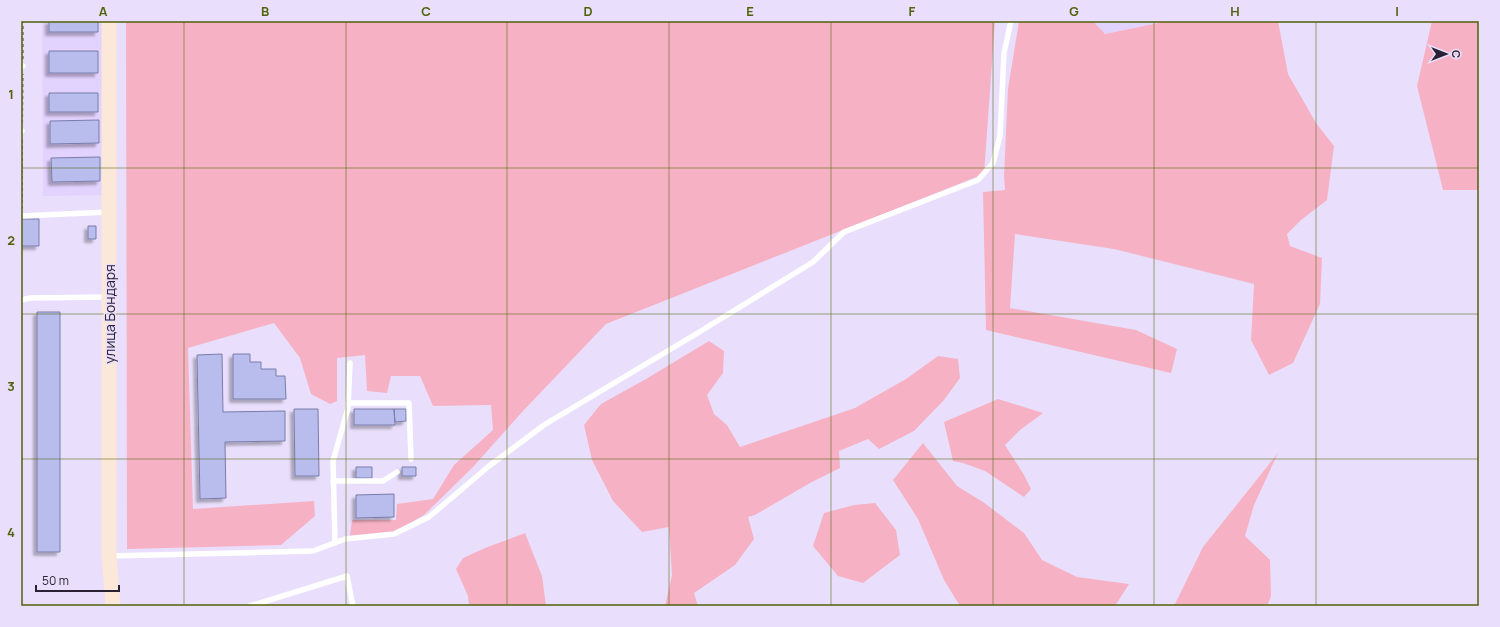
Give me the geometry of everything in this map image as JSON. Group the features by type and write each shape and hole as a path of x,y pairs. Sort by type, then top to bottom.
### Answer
{"main road":[{"name":"улица Бондаря","path":"109,21 109,556 113,606"}],"lane":[{"path":"109,556 313,551 345,539 394,534 429,517 489,466 544,425 813,262 844,232 978,180 993,163 1000,136 1004,53 1011,21"},
{"path":"22,216 110,212"},
{"path":"21,300 30,298 109,297"},
{"path":"335,543 333,461 348,408 350,363"},
{"path":"348,403 409,403 411,459"},
{"path":"333,481 383,481 397,472"},
{"path":"250,606 347,576 353,606"}],"path":[{"path":"22,216 23,21"}],"shaded area":[{"path":"42,21 103,21 104,195 43,196"},
{"path":"126,21 995,21 984,174 606,324 523,411 473,467 424,515 394,532 350,536 352,520 396,520 397,504 433,499 454,465 493,430 491,405 433,406 420,376 391,376 387,393 367,391 365,355 337,358 337,401 330,404 311,394 300,358 274,323 188,348 193,509 314,501 315,516 281,545 127,549"},
{"path":"1019,21 1093,21 1105,34 1168,21 1278,21 1288,74 1316,123 1334,146 1327,200 1301,220 1287,234 1290,246 1322,258 1320,304 1293,363 1269,375 1251,340 1254,284 1114,249 1015,234 1010,308 1136,330 1177,349 1171,373 986,330 983,192 1005,190 1004,176 1008,89"},
{"path":"1093,21 1168,21 1105,34"},
{"path":"1432,21 1479,21 1479,190 1443,190 1417,86"},
{"path":"709,341 724,351 723,373 707,395 714,414 727,425 740,447 855,408 906,379 938,356 958,359 960,378 944,400 914,431 879,449 868,439 839,451 840,468 810,483 755,515 748,517 754,539 735,565 694,593 698,606 665,606 672,575 669,527 642,532 613,501 592,460 584,425 601,404"},
{"path":"998,399 1043,413 1020,430 1005,445 1031,489 1024,497 985,471 953,461 944,422"},
{"path":"923,443 957,486 983,502 1024,533 1042,560 1077,577 1129,584 1115,606 960,606 944,580 918,519 893,480"},
{"path":"1278,453 1254,505 1245,536 1270,560 1271,596 1267,606 1174,606 1203,547"},
{"path":"875,503 896,530 900,555 863,583 838,576 813,546 824,513 854,505"},
{"path":"525,533 542,576 546,606 469,606 468,596 456,569 463,558"}],"building":[{"path":"49,21 98,21 98,32 49,32"},
{"path":"49,51 98,51 98,73 49,73"},
{"path":"49,93 98,93 98,112 49,112"},
{"path":"99,120 99,143 50,144 50,121"},
{"path":"100,157 100,181 52,182 51,158"},
{"path":"21,219 39,219 39,246 21,246"},
{"path":"88,226 96,226 96,239 88,239"},
{"path":"37,312 60,312 60,552 37,552"},
{"path":"222,354 223,412 285,411 285,441 225,442 226,498 200,499 197,355"},
{"path":"233,354 250,354 250,362 261,362 261,369 276,369 276,376 285,376 286,399 233,399"},
{"path":"294,409 318,409 319,476 295,476"},
{"path":"354,409 394,409 395,425 354,425"},
{"path":"394,409 406,409 406,421 395,422"},
{"path":"356,467 372,467 372,478 356,478"},
{"path":"402,467 416,467 416,476 402,476"},
{"path":"394,494 394,517 356,518 356,495"}]}
